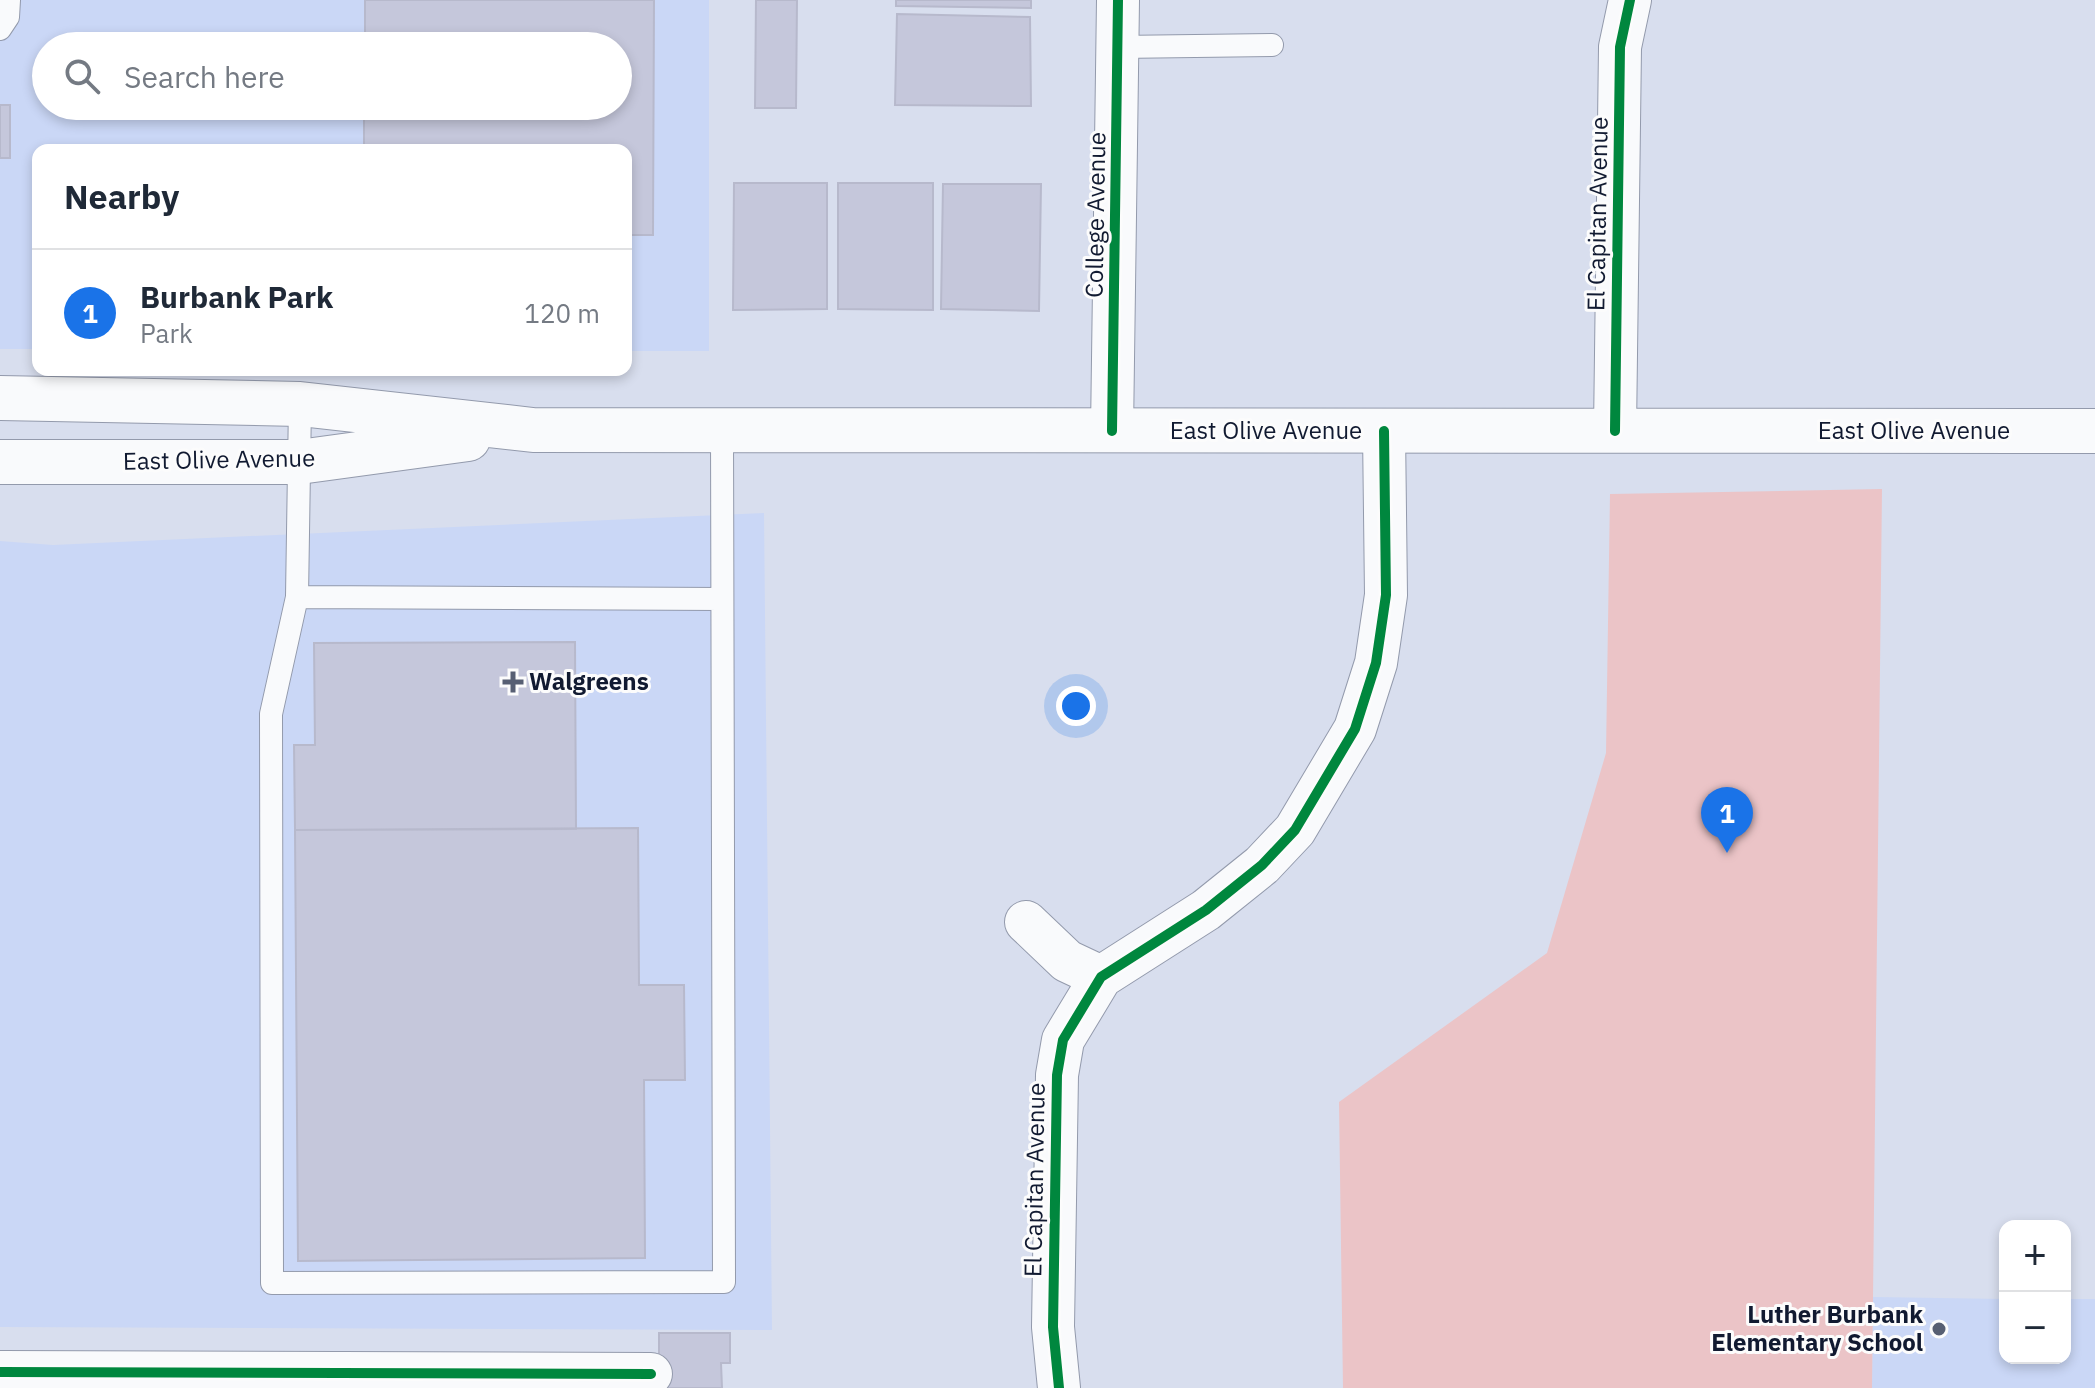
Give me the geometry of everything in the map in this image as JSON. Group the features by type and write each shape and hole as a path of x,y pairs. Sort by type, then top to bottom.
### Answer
{"main road":[{"name":"East Olive Avenue","path":"0,398 300,404 533,430 2095,431"},
{"name":"East Olive Avenue","path":"0,462 299,462 533,430"}],"street":[{"name":"College Avenue","path":"1112,431 1118,0"},
{"name":"El Capitan Avenue","path":"1615,431 1620,47 1630,0"},
{"name":"El Capitan Avenue","path":"1059,1388 1053,1327 1057,1075 1063,1040 1101,977 1206,910 1262,865 1295,830 1355,729 1376,663 1386,595 1384,431"},
{"path":"1026,922 1067,961 1101,977"},
{"path":"0,1372 651,1374"}],"lane":[{"path":"0,29 8,17 9,0"},
{"path":"1118,47 1272,45"},
{"path":"300,404 297,597 271,714 272,1283 724,1282 722,430"},
{"path":"297,597 722,599"}],"shaded area":[{"path":"0,0 709,0 709,351 632,351 632,144 32,144 32,349 0,349"},
{"path":"1882,489 1872,1388 1343,1388 1339,1102 1547,953 1606,753 1610,494"},
{"path":"764,513 772,1330 0,1327 0,541 53,545"},
{"name":"Luther Burbank Elementary School","path":"1873,1297 1999,1299 1999,1364 2071,1364 2071,1299 2095,1299 2095,1388 1872,1388"}],"building":[{"path":"365,0 654,0 653,235 632,235 632,144 364,144 364,120 632,120 632,32 365,32"},
{"path":"756,0 797,0 796,108 755,108"},
{"path":"896,0 1031,0 1031,8 896,6"},
{"path":"897,14 1030,17 1031,106 895,105"},
{"path":"0,105 10,105 10,158 0,158"},
{"path":"734,183 827,183 827,309 733,310"},
{"path":"838,183 933,183 933,310 838,309"},
{"path":"943,184 1041,184 1039,311 941,309"},
{"name":"Walgreens","path":"575,642 576,829 295,830 294,745 315,745 314,643"},
{"path":"638,828 639,985 684,985 685,1080 644,1080 645,1258 298,1261 295,830"},
{"path":"659,1333 730,1333 730,1363 721,1363 722,1388 659,1388"}],"cycle path":[{"path":"1112,431 1118,0"},
{"path":"1615,431 1620,47 1630,0"},
{"path":"1059,1388 1053,1327 1057,1075 1063,1040 1101,977 1206,910 1262,865 1295,830 1355,729 1376,663 1386,595 1384,431"},
{"path":"0,1372 651,1374"}],"place":[{"name":"Walgreens","path":"513,682"},
{"name":"Burbank Park","path":"1727,853"},
{"name":"Luther Burbank Elementary School","path":"1939,1329"}]}
